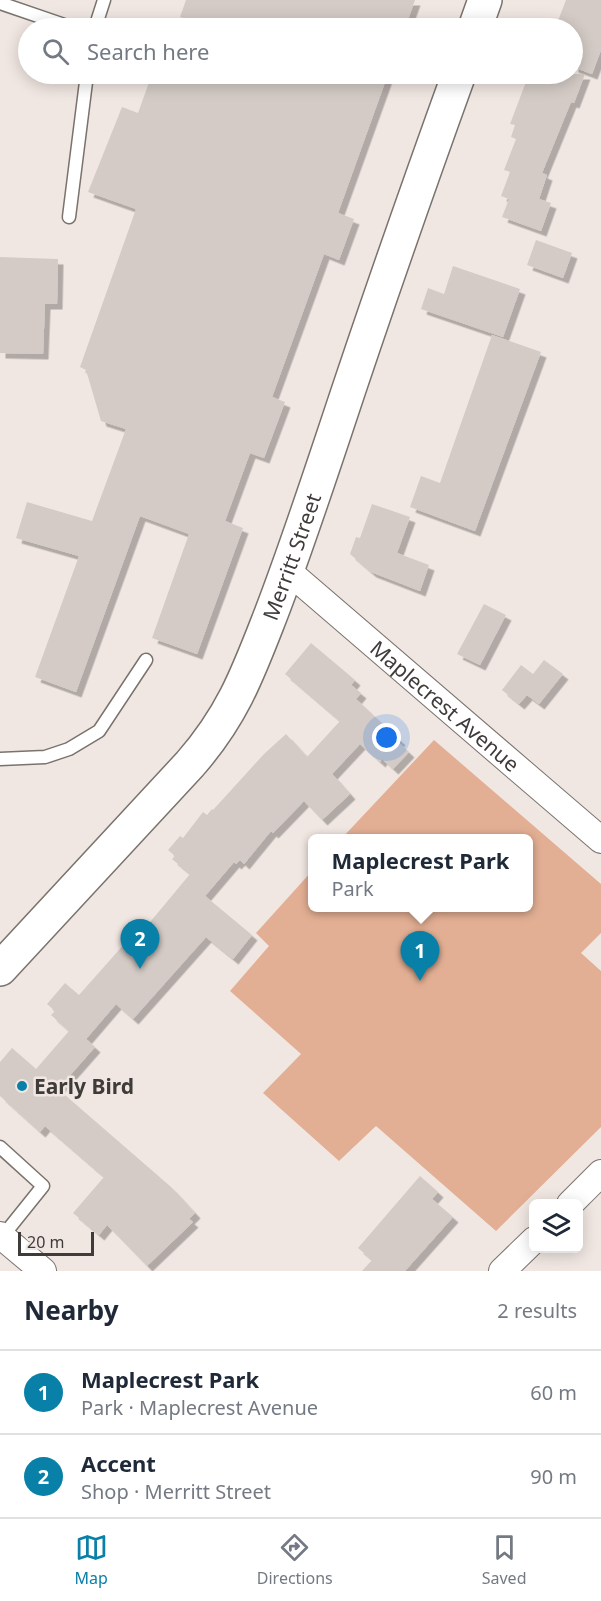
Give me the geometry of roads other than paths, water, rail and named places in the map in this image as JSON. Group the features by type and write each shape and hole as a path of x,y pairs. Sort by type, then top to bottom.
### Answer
{"main road":[{"path":"479,18 485,0"},
{"name":"Merritt Street","path":"0,969 189,764 219,728 234,702 250,669 288,571 387,275 455,84"}],"street":[{"name":"Maplecrest Avenue","path":"288,571 601,840"},
{"path":"574,1199 601,1173"},
{"path":"1,1236 43,1271"},
{"path":"502,1271 529,1245"}],"lane":[{"path":"98,18 104,0"},
{"path":"0,3 44,18"},
{"path":"69,217 86,84"},
{"path":"0,759 45,757 69,749 99,731 146,660"},
{"path":"0,1147 43,1186 1,1236"}],"place":[{"name":"Accent","path":"140,969"},
{"name":"Maplecrest Park","path":"420,981"},
{"name":"Early Bird","path":"22,1086"}]}
